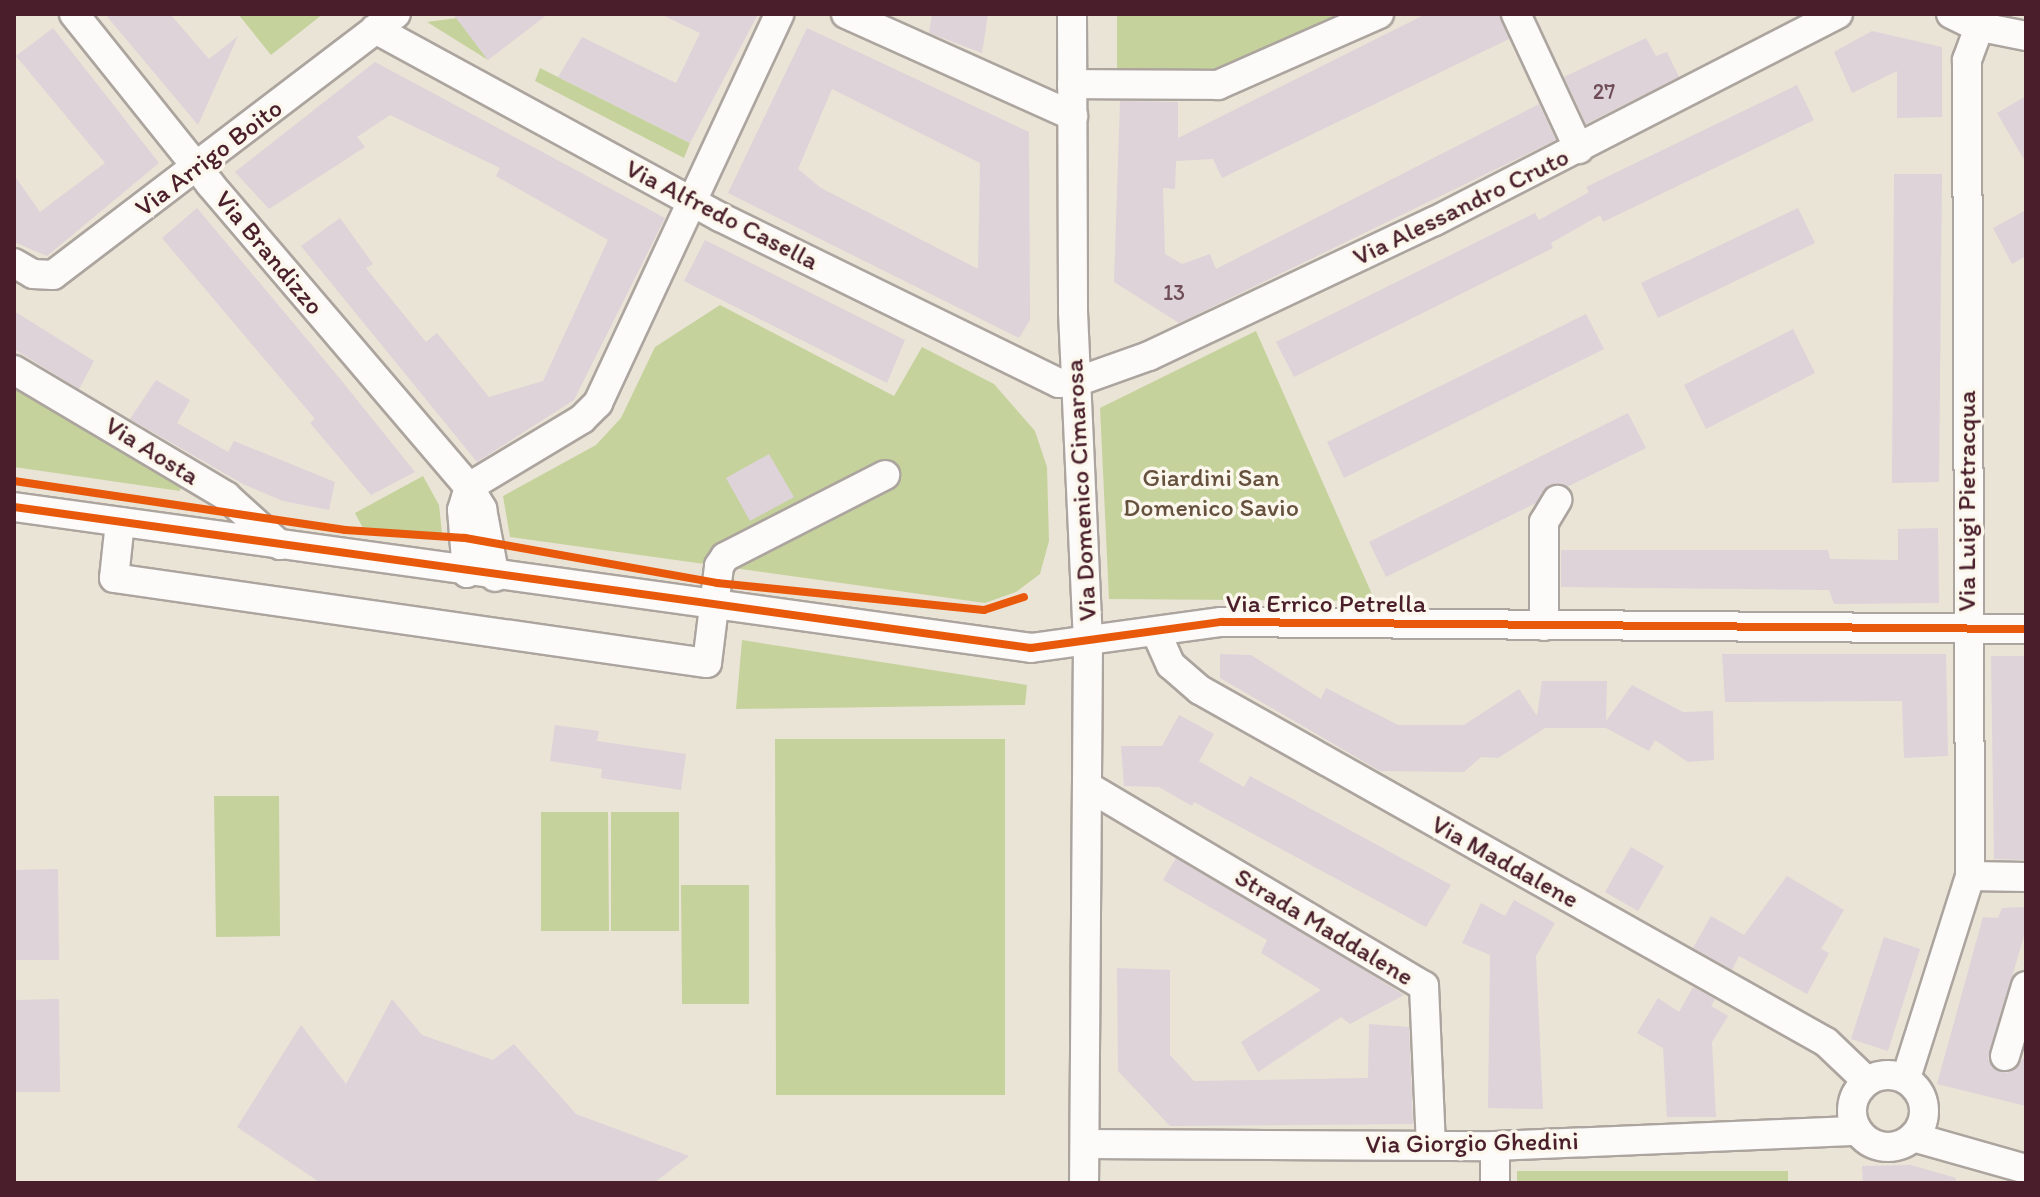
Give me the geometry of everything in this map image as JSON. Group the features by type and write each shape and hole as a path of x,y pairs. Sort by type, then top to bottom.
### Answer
{"street":[{"name":"Via Brandizzo","path":"74,14 198,169 469,487 482,509 481,575"},
{"path":"469,487 582,419 598,403 779,14"},
{"path":"846,14 1073,116"},
{"name":"Via Domenico Cimarosa","path":"1072,14 1076,382 1088,643 1084,1183"},
{"path":"1072,84 1218,85 1379,14"},
{"path":"1516,14 1579,149"},
{"name":"Via Alessandro Cruto","path":"1076,382 1149,356 1579,149 1838,14"},
{"path":"1951,14 1980,20 2026,36"},
{"name":"Via Luigi Pietracqua","path":"1906,1078 1970,876 1967,60 1980,20"},
{"name":"Via Arrigo Boito","path":"14,263 33,274 53,275 198,169 386,22"},
{"name":"Via Alfredo Casella","path":"386,22 691,201 1059,383 1076,382"},
{"name":"Via Aosta","path":"14,370 226,496 280,545"},
{"path":"120,522 114,578 707,663 725,557 885,475"},
{"path":"1544,626 1544,522 1557,500"},
{"name":"Via Errico Petrella","path":"14,507 714,608 1031,648 1088,643 1221,622 1967,631 2026,629"},
{"name":"Via Maddalene","path":"1156,632 1171,665 1200,690 1826,1042 1867,1081"},
{"name":"Strada Maddalene","path":"1087,786 1424,986 1431,1145"},
{"path":"1970,876 2026,877"},
{"path":"2005,1056 2026,986"},
{"path":"1913,1137 1925,1111 1920,1092 1906,1078 1886,1074 1867,1081 1854,1099 1858,1131 1884,1147 1913,1137 2026,1169"},
{"name":"Via Giorgio Ghedini","path":"1085,1144 1495,1146 1858,1131"},
{"path":"1495,1146 1495,1183"}],"green space":[{"path":"238,14 323,14 271,55"},
{"path":"1117,14 1381,14 1218,85 1117,84"},
{"path":"457,18 488,60 427,22"},
{"path":"540,68 690,143 684,158 535,81"},
{"path":"720,305 894,396 922,347 994,384 1035,431 1047,467 1049,541 1040,574 1016,592 985,603 510,537 503,496 596,445 621,418 655,347"},
{"name":"Giardini San Domenico Savio","path":"1256,331 1375,601 1109,599 1100,408"},
{"path":"14,381 181,485 180,491 14,467"},
{"path":"423,476 439,505 442,533 365,532 355,513"},
{"path":"742,640 1027,685 1025,705 736,709"},
{"path":"775,739 1005,739 1005,1095 776,1095"},
{"path":"214,796 279,796 280,936 216,937"},
{"path":"541,812 608,812 609,931 541,931"},
{"path":"611,812 679,812 679,931 611,931"},
{"path":"681,885 749,885 749,1004 682,1004"},
{"path":"1517,1171 1788,1171 1788,1183 1517,1183"}],"building":[{"path":"105,14 170,14 209,59 238,36 198,125"},
{"path":"453,14 548,14 488,60"},
{"path":"660,14 758,14 690,143 558,77 582,37 676,83 700,33"},
{"path":"932,14 988,14 982,53 929,33"},
{"path":"1426,14 1499,14 1509,39 1222,178 1213,159 1176,161 1175,189 1163,188 1165,254 1182,264 1210,254 1216,269 1539,104 1556,140 1179,323 1114,282 1120,101 1178,102 1178,138"},
{"path":"53,28 159,163 47,256 14,242 14,175 40,212 105,163 16,56"},
{"path":"807,28 1029,132 1030,320 1019,338 728,193","holes":["832,89 980,163 978,269 821,188 798,169"]},
{"path":"1872,31 1942,47 1942,117 1897,118 1897,71 1852,93 1834,52"},
{"path":"1646,38 1656,56 1667,52 1679,77 1586,124 1564,77"},
{"path":"375,62 665,218 574,400 477,462 301,246 340,218 373,264 366,268 426,342 437,333 489,397 543,381 608,240 496,176 500,168 390,115 357,137 365,147 269,209 235,172"},
{"path":"1797,85 1814,120 1603,222 1600,215 1551,243 1553,248 1294,377 1276,342 1535,213 1539,220 1589,192 1586,187"},
{"path":"2026,96 2026,163 1997,113"},
{"path":"1894,174 1942,174 1939,482 1892,483"},
{"path":"197,208 415,472 371,495 310,423 315,419 162,238"},
{"path":"1798,208 1815,243 1658,318 1641,283"},
{"path":"2026,210 2026,256 2012,264 1993,228"},
{"path":"705,240 905,340 887,383 684,281"},
{"path":"14,311 94,361 79,389 14,349"},
{"path":"1586,314 1604,349 1344,478 1327,442"},
{"path":"1793,329 1815,373 1706,429 1684,385"},
{"path":"156,380 190,400 177,423 228,452 234,441 335,482 329,510 283,501 243,484 130,419"},
{"path":"1628,413 1646,448 1567,487 1549,485 1536,503 1386,577 1369,542"},
{"path":"769,454 794,497 750,521 726,478"},
{"path":"1938,528 1939,603 1834,604 1829,590 1561,587 1561,550 1828,550 1830,559 1898,560 1898,529"},
{"path":"1220,654 1251,655 1321,699 1326,688 1398,725 1464,725 1519,689 1537,716 1542,681 1607,681 1606,721 1632,685 1683,712 1713,711 1714,760 1688,762 1655,740 1649,751 1606,728 1545,728 1498,758 1481,757 1464,772 1380,771 1220,678"},
{"path":"1722,654 1946,654 1948,756 1904,758 1902,701 1725,702"},
{"path":"1991,656 2026,656 2026,860 1994,859"},
{"path":"1179,715 1214,734 1199,761 1244,787 1250,776 1451,885 1426,927 1194,802 1192,806 1159,787 1124,786 1121,746 1162,746"},
{"path":"555,725 599,731 597,741 686,754 681,790 601,778 602,769 550,761"},
{"path":"1631,847 1664,866 1638,911 1605,892"},
{"path":"1176,858 1404,995 1350,1024 1341,1017 1258,1072 1241,1042 1321,990 1261,953 1267,940 1163,880"},
{"path":"58,869 59,960 14,960 14,870"},
{"path":"1787,876 1844,910 1821,949 1829,953 1807,994 1739,956 1732,970 1693,948 1711,916 1744,935"},
{"path":"1514,900 1555,923 1536,956 1543,1109 1488,1108 1490,955 1462,943 1481,903 1505,916"},
{"path":"2026,907 2026,929 1988,1059 1993,1068 2008,1073 2026,1056 2026,1106 1937,1084 1983,917 1998,918 2002,908"},
{"path":"1884,937 1920,949 1888,1051 1851,1039"},
{"path":"1117,968 1170,970 1170,1055 1194,1081 1368,1078 1369,1024 1409,1027 1413,1124 1170,1126 1118,1071"},
{"path":"1693,987 1715,999 1711,1006 1728,1016 1712,1042 1716,1117 1667,1117 1663,1048 1637,1033 1658,998 1679,1012"},
{"path":"59,999 60,1092 14,1092 14,1000"},
{"path":"392,999 422,1035 493,1060 514,1044 576,1114 689,1156 654,1183 321,1183 237,1127 301,1025 346,1084"},
{"path":"1911,1165 1956,1178 1955,1183 1863,1183 1862,1166"}],"cycle path":[{"path":"14,481 345,530 465,538 717,583 984,610 1024,597"},
{"path":"14,507 1031,648 1221,622 2026,629"}]}
